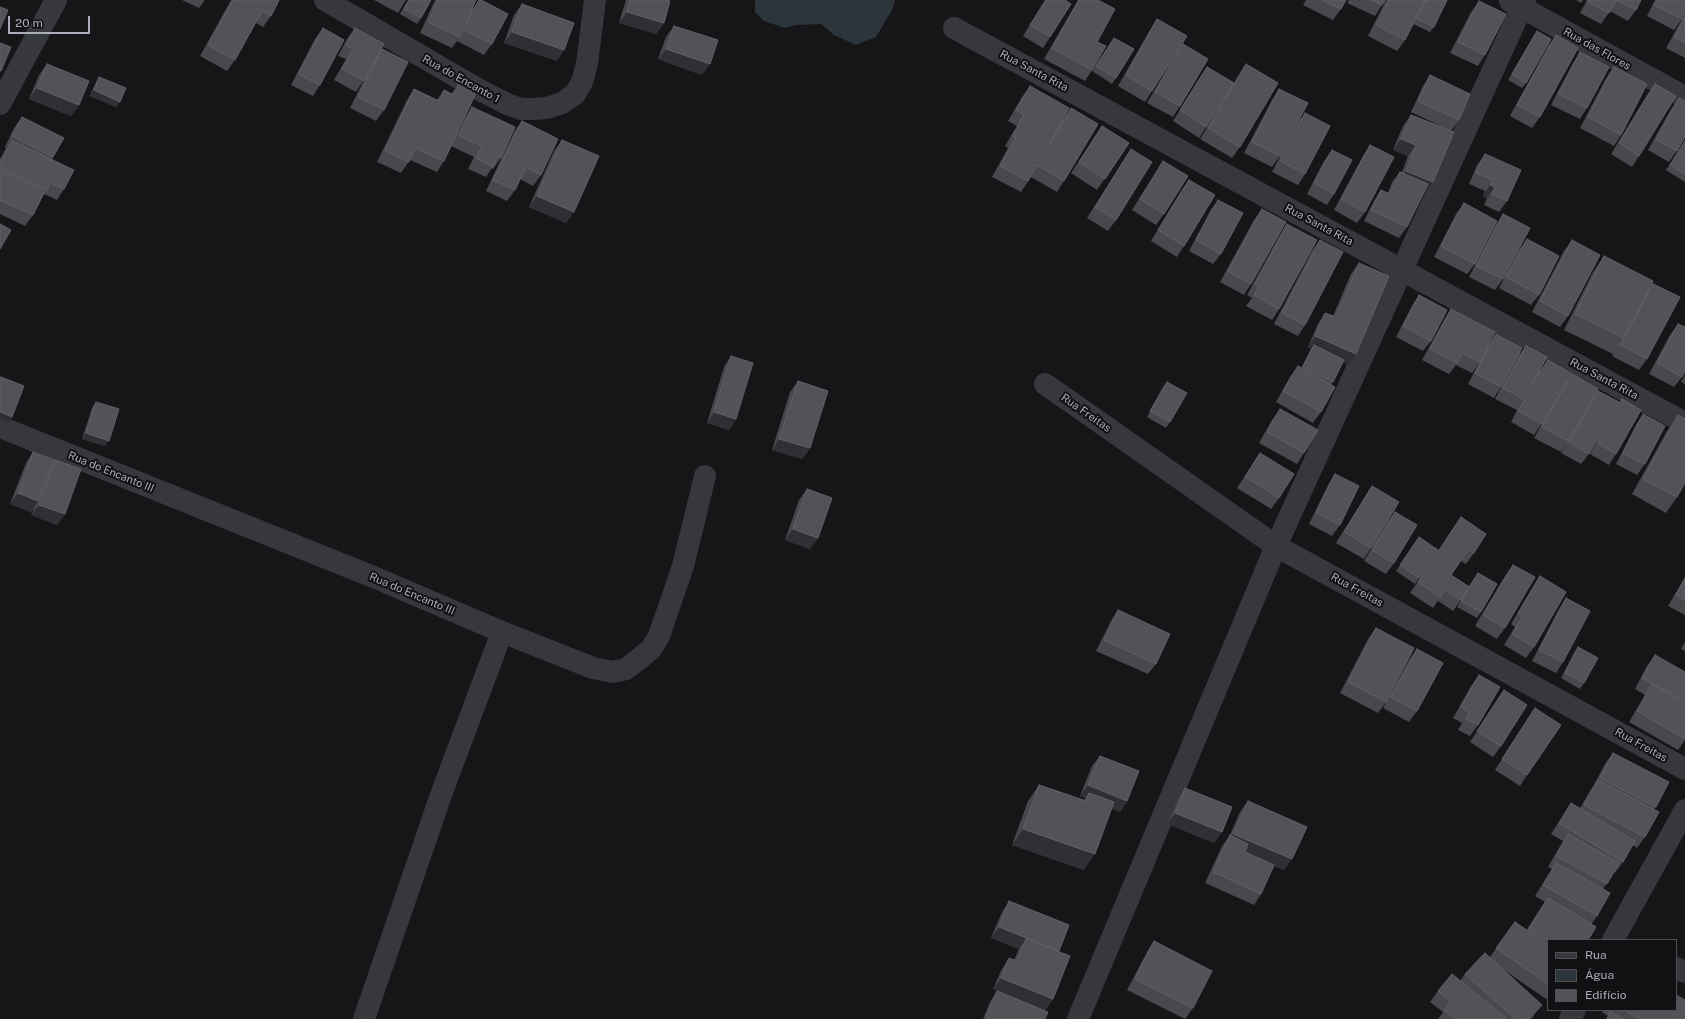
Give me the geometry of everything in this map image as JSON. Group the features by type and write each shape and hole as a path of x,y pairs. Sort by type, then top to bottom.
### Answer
{"street":[{"path":"0,104 56,0"},
{"name":"Rua do Encanto 1","path":"325,0 476,88 507,104 521,109 547,108 562,103 574,94 582,82 587,64 595,0"},
{"path":"1078,1019 1276,546 1402,270 1518,3"},
{"name":"Rua das Flores","path":"1518,3 1685,97"},
{"name":"Rua Santa Rita","path":"954,28 1685,423"},
{"name":"Rua Freitas","path":"1045,384 1276,546 1685,769"},
{"name":"Rua do Encanto III","path":"0,427 376,578 502,632 593,668 613,672 626,669 635,663 651,649 659,636 683,566 705,476"},
{"path":"364,1019 442,792 502,632"},
{"path":"1614,939 1685,810"}],"water":[{"path":"755,0 895,0 892,10 876,37 856,45 834,35 821,24 796,25 785,28 764,21 755,12"}],"building":[{"path":"233,0 279,0 271,16 262,11 235,60 208,45"},
{"path":"409,0 431,0 421,18 404,9"},
{"path":"438,0 476,0 466,23 479,0 508,14 492,44 463,29 460,37 428,22"},
{"path":"630,0 670,1 664,23 627,12"},
{"path":"1046,0 1065,0 1071,4 1050,37 1030,25"},
{"path":"1079,0 1098,0 1115,9 1097,42 1106,46 1092,70 1052,48"},
{"path":"1322,0 1346,0 1341,9"},
{"path":"1371,0 1385,0 1382,5"},
{"path":"1389,0 1425,0 1405,40 1376,25"},
{"path":"1426,0 1447,0 1434,27 1416,18"},
{"path":"1589,0 1617,0 1609,13 1588,2"},
{"path":"1617,0 1641,0 1636,10"},
{"path":"1657,0 1685,0 1685,12 1682,19 1654,5"},
{"path":"1479,1 1506,14 1485,55 1458,42"},
{"path":"522,4 574,23 564,50 512,32"},
{"path":"0,7 8,10 0,29"},
{"path":"1685,17 1685,43 1674,37"},
{"path":"1157,19 1187,36 1152,91 1126,75"},
{"path":"674,26 718,40 710,64 666,49"},
{"path":"323,28 344,40 320,85 298,74"},
{"path":"355,28 384,44 364,81 342,69 353,49 346,45"},
{"path":"1537,31 1551,39 1526,83 1512,74"},
{"path":"1556,35 1578,48 1540,117 1517,105"},
{"path":"1114,38 1134,49 1116,78 1096,66"},
{"path":"0,43 11,47 1,71 0,71"},
{"path":"1183,44 1208,59 1180,106 1155,92"},
{"path":"382,49 408,62 384,110 358,97"},
{"path":"1580,52 1609,67 1587,108 1558,94"},
{"path":"47,64 89,81 79,105 37,88"},
{"path":"1246,64 1278,83 1240,147 1208,128"},
{"path":"1207,67 1234,83 1206,127 1180,110"},
{"path":"1614,67 1647,84 1621,135 1588,117"},
{"path":"1430,75 1470,94 1459,120 1418,101"},
{"path":"99,77 126,88 120,102 94,90"},
{"path":"459,83 477,91 444,161 415,148 409,162 385,151 414,89 439,101 444,90 454,95"},
{"path":"1655,84 1676,96 1639,156 1619,143"},
{"path":"1030,86 1069,108 1049,146 1071,108 1098,124 1064,181 1037,165 1028,181 1000,166 1016,137 1012,136 1024,115 1016,110"},
{"path":"1279,89 1308,103 1280,156 1252,142"},
{"path":"1679,98 1685,101 1685,137 1677,151 1656,139"},
{"path":"472,107 515,127 501,158 498,156 493,167 476,158 482,146 459,136"},
{"path":"1305,113 1330,126 1305,174 1280,161"},
{"path":"1411,115 1454,132 1433,182 1406,171 1416,145 1401,139"},
{"path":"22,117 64,138 53,157 12,136"},
{"path":"522,121 558,139 541,175 526,167 515,190 493,180"},
{"path":"1102,126 1129,143 1105,179 1079,162"},
{"path":"562,140 599,156 574,212 537,196"},
{"path":"12,141 74,170 64,189 50,183 47,190 0,167 0,164"},
{"path":"1685,141 1685,174 1670,165"},
{"path":"1370,145 1394,157 1365,212 1341,199"},
{"path":"1131,149 1152,162 1116,220 1095,207"},
{"path":"1332,150 1352,160 1334,194 1314,183"},
{"path":"1485,154 1521,170 1507,201 1492,194 1495,187 1490,185 1493,180 1476,173"},
{"path":"1163,161 1188,176 1164,214 1140,199"},
{"path":"0,169 45,191 33,215 0,200"},
{"path":"1400,172 1428,184 1407,227 1371,210 1381,190 1390,194"},
{"path":"1189,180 1215,195 1184,246 1158,230"},
{"path":"1218,200 1243,213 1221,254 1196,240"},
{"path":"1464,203 1497,221 1475,264 1441,246"},
{"path":"1262,209 1286,222 1251,284 1228,271"},
{"path":"1503,214 1530,228 1503,279 1476,266"},
{"path":"0,224 11,230 0,249"},
{"path":"1287,224 1317,240 1279,309 1254,295 1259,287 1255,284"},
{"path":"1527,239 1559,256 1539,295 1506,277"},
{"path":"1320,240 1343,252 1305,325 1282,313"},
{"path":"1572,240 1600,255 1568,316 1540,301"},
{"path":"1604,256 1653,281 1624,338 1575,314"},
{"path":"1359,263 1389,276 1356,354 1315,336 1325,313 1336,317"},
{"path":"1653,284 1680,297 1647,359 1620,345"},
{"path":"1419,295 1447,310 1431,341 1403,326"},
{"path":"1451,309 1495,332 1480,362 1462,353 1457,363 1430,349"},
{"path":"1678,324 1685,327 1685,371 1682,377 1657,363"},
{"path":"1496,334 1522,348 1501,387 1475,373"},
{"path":"1314,345 1344,360 1333,382 1303,367"},
{"path":"1526,346 1547,357 1531,386 1548,360 1598,389 1568,441 1542,427 1568,380 1542,424 1518,411 1525,400 1503,388"},
{"path":"731,356 753,363 736,419 714,412"},
{"path":"1298,366 1335,387 1321,412 1283,391"},
{"path":"1,377 24,386 12,417 0,412"},
{"path":"798,381 828,391 810,448 779,439"},
{"path":"1167,382 1187,393 1170,422 1150,411"},
{"path":"1598,391 1619,402 1589,454 1569,442"},
{"path":"1622,399 1641,410 1616,454 1597,443"},
{"path":"96,402 119,409 109,441 86,433"},
{"path":"1280,409 1318,430 1304,453 1267,432"},
{"path":"1643,414 1665,426 1645,464 1623,453"},
{"path":"1678,415 1685,419 1685,483 1677,497 1643,479"},
{"path":"33,452 54,460 38,501 18,493"},
{"path":"1260,453 1294,474 1279,498 1245,477"},
{"path":"55,460 81,469 65,514 39,505"},
{"path":"1335,474 1359,486 1340,525 1316,513"},
{"path":"1372,486 1399,502 1371,548 1344,532"},
{"path":"807,489 832,498 818,538 793,529"},
{"path":"1395,512 1417,525 1394,563 1372,550"},
{"path":"1461,517 1486,534 1474,553 1468,550 1451,575 1469,587 1461,600 1445,590 1440,597 1418,582"},
{"path":"1419,537 1438,550 1419,578 1400,565"},
{"path":"1513,565 1535,577 1505,628 1483,615"},
{"path":"1478,573 1497,584 1481,612 1461,601"},
{"path":"1540,576 1566,592 1534,647 1512,634 1523,616 1518,613"},
{"path":"1685,578 1685,600 1676,595"},
{"path":"1566,598 1590,611 1563,662 1539,650"},
{"path":"1118,610 1170,634 1156,664 1104,640"},
{"path":"1376,628 1414,648 1386,702 1348,682"},
{"path":"1578,647 1598,658 1584,683 1565,673"},
{"path":"1417,649 1443,663 1417,711 1391,697"},
{"path":"1655,655 1685,672 1685,701 1642,678"},
{"path":"1479,675 1500,687 1478,725 1466,719 1469,712 1461,707"},
{"path":"1652,684 1685,703 1685,739 1637,711"},
{"path":"1504,690 1527,705 1501,746 1477,731"},
{"path":"1535,708 1561,725 1527,775 1502,759"},
{"path":"1613,753 1669,782 1656,807 1600,778"},
{"path":"1100,756 1139,771 1127,801 1088,785"},
{"path":"1598,780 1659,812 1645,837 1584,805"},
{"path":"1039,785 1086,801 1089,793 1114,802 1095,854 1023,829"},
{"path":"1185,788 1232,807 1222,832 1175,813"},
{"path":"1248,801 1307,827 1292,859 1233,834"},
{"path":"1571,803 1635,841 1623,862 1559,823"},
{"path":"1568,834 1619,863 1607,884 1556,856"},
{"path":"1230,835 1248,844 1245,852 1274,865 1261,894 1213,872"},
{"path":"1556,863 1610,893 1597,916 1543,885"},
{"path":"1548,898 1596,927 1589,939 1547,939 1547,941 1528,929"},
{"path":"1009,901 1069,925 1059,951 999,927"},
{"path":"1515,922 1547,944 1547,983 1496,948"},
{"path":"1026,939 1070,956 1053,999 1001,978 1009,958 1017,961"},
{"path":"1154,941 1212,971 1193,1008 1135,979"},
{"path":"1485,953 1542,1005 1529,1019 1516,1019 1465,974"},
{"path":"1452,974 1507,1019 1455,1019 1444,1010 1451,1002 1438,991"},
{"path":"997,991 1048,1012 1045,1019 990,1019 986,1017"},
{"path":"1677,996 1685,1000 1684,1019 1640,1019 1626,1011 1677,1011"},
{"path":"1610,1012 1624,1019 1607,1019"}]}
